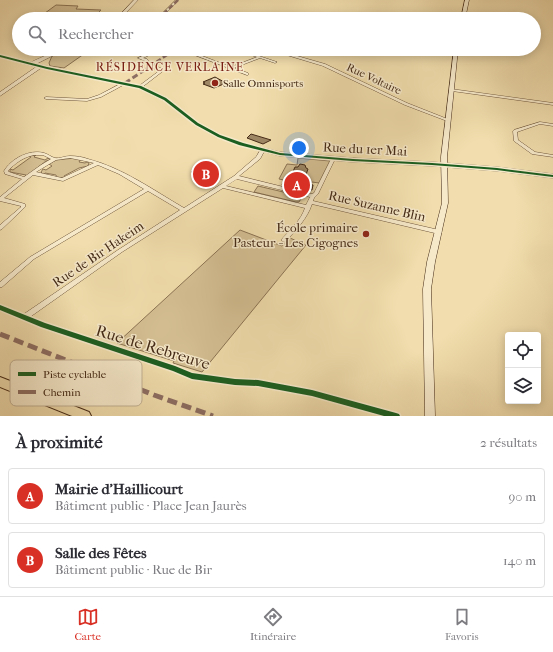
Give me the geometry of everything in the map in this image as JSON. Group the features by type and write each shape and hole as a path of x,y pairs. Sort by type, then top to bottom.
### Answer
{"main road":[{"path":"0,382 10,386"},
{"path":"60,406 85,416"}],"street":[{"path":"124,12 136,0"},
{"path":"165,12 178,0"},
{"path":"464,12 467,0"},
{"name":"Rue du 1er Mai","path":"0,56 140,87 165,99 197,124 219,136 263,150 287,155 333,159 444,164 520,171 553,176"},
{"path":"31,64 49,56"},
{"path":"140,87 161,71 160,69 150,66 146,60 140,58 145,56"},
{"path":"201,56 233,67 247,74"},
{"path":"254,56 275,62"},
{"name":"Rue Voltaire","path":"293,56 324,65 406,104 448,120"},
{"path":"430,416 427,289 431,262 445,203 444,164 455,56"},
{"path":"233,67 259,58"},
{"path":"0,94 40,66"},
{"path":"46,98 87,100 100,96 125,83"},
{"path":"452,90 553,104"},
{"path":"553,126 540,124 515,131 516,140 534,153 553,156"},
{"name":"Rue de Bir Hakeim","path":"25,317 120,251 236,178 258,158 263,150"},
{"path":"26,179 7,173 7,168 31,153 54,159"},
{"path":"0,199 33,173 54,159 67,157 77,158 107,166 183,210"},
{"path":"284,240 300,222 333,159"},
{"path":"33,173 63,180 98,163"},
{"path":"236,178 313,196"},
{"path":"222,186 308,207"},
{"path":"0,285 32,258 147,189"},
{"path":"0,199 23,205 24,207 0,228"},
{"name":"Rue Suzanne Blin","path":"310,202 438,232"},
{"name":"Rue de Rebreuve","path":"0,307 192,376 235,382 258,383 312,393 396,416"}],"shaded area":[{"path":"56,5 78,6 76,9 101,10 99,12 46,12"},
{"path":"52,56 81,56 64,68 50,66 49,63"},
{"path":"36,155 34,157 45,160 48,158 50,160 46,161 24,177 26,175 10,172 10,169 13,170 31,157 28,156"},
{"path":"75,158 81,159 79,162 89,163 88,166 79,168 64,176 66,177 57,178 56,175 45,173 44,175 41,172 43,169 46,170 52,166 49,164 56,160"},
{"path":"298,158 330,161 319,183 312,182 306,185 279,179 287,164 297,165"},
{"path":"258,186 301,195 302,197 299,202 296,202 254,192"},
{"path":"240,230 282,246 290,238 306,245 202,372 173,363 174,361 117,343"}],"building":[{"name":"Salle Omnisports","path":"215,77 226,83 214,88 203,84 205,83 203,82"},
{"path":"251,134 271,140 263,144 247,138"},
{"path":"300,164 305,165 308,169 303,183 313,185 312,190 302,188 301,190 282,185 285,180 289,181 295,167 298,167"},
{"path":"202,166 218,173 215,175 220,178 212,183 191,172"}],"marked path":[{"path":"165,12 178,0"},
{"path":"125,83 166,56"},
{"path":"0,334 66,360"},
{"path":"142,390 213,416"}],"cycle path":[{"path":"0,56 47,68 140,87 165,99 197,124 219,136 241,144 280,154 497,169 553,176"},
{"path":"0,307 43,325 192,376 235,382 258,383 312,393 396,416"}],"place":[{"name":"Salle Omnisports","path":"215,83"},
{"name":"Salle des Fêtes","path":"206,174"},
{"name":"Mairie d'Haillicourt","path":"297,185"},
{"name":"École primaire Pasteur - Les Cigognes","path":"366,234"}],"district":[{"name":"RÉSIDENCE VERLAINE","path":"170,67"}]}
